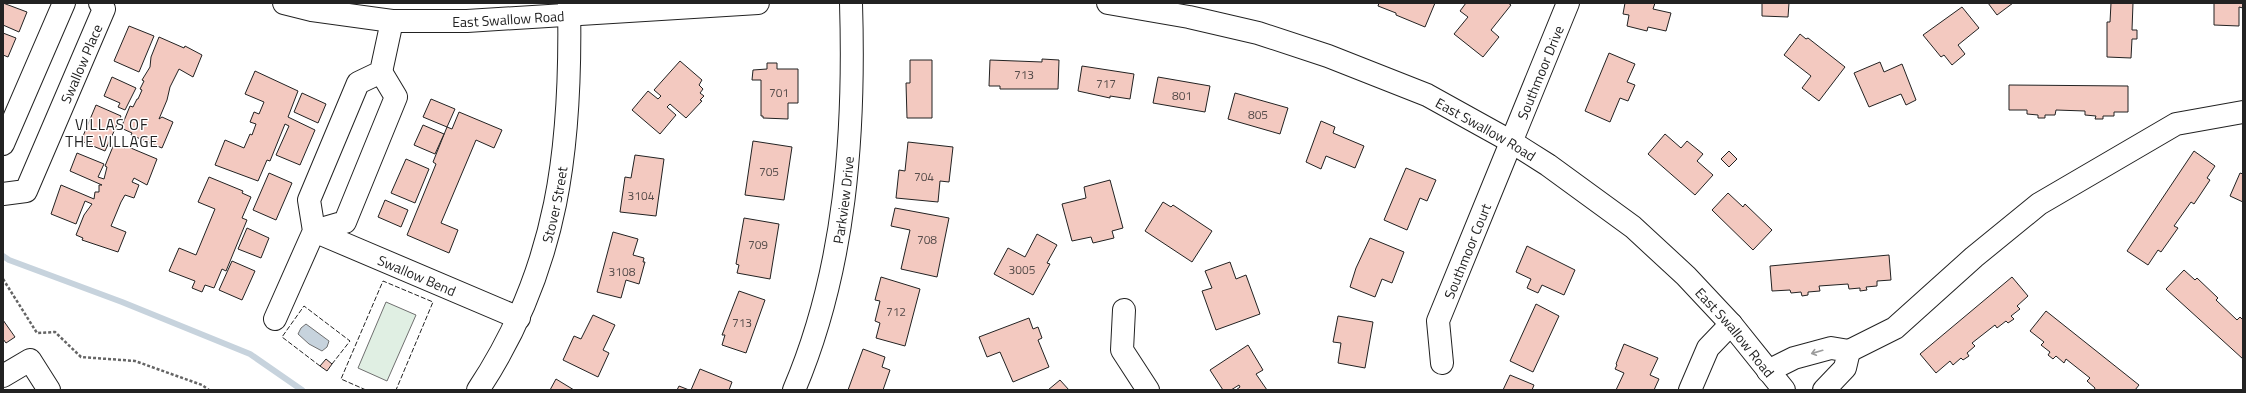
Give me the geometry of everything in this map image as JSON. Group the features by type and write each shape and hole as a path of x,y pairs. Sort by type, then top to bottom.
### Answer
{"street":[{"path":"3,144 64,3"},
{"name":"Swallow Place","path":"3,194 26,191 104,10 100,3"},
{"name":"East Swallow Road","path":"284,3 312,10 392,21 467,21 570,9 758,3"},
{"name":"Parkview Drive","path":"794,390 818,319 834,258 845,196 852,70 851,3"},
{"name":"East Swallow Road","path":"1108,3 1204,20 1258,33 1328,56 1427,95 1510,141 1566,178 1633,227 1686,276 1731,324 1784,390"},
{"name":"Southmoor Drive","path":"1510,141 1568,3"},
{"name":"Stover Street","path":"478,390 495,364 519,318 537,273 553,221 562,167 567,113 570,9"},
{"path":"314,231 345,222 396,97 381,72 392,21"},
{"path":"275,319 314,231 309,200 358,83 381,72"},
{"path":"1768,371 1794,358 1831,348 1849,351 1895,328 1974,257 2039,204 2176,124 2243,112"},
{"name":"Southmoor Court","path":"1442,363 1438,321 1510,141"},
{"name":"Swallow Bend","path":"314,231 519,318"},
{"path":"1124,310 1122,350 1148,390"},
{"path":"1690,390 1708,348 1731,324"},
{"path":"1824,390 1845,368 1849,351"},
{"path":"3,376 30,360 49,390"}],"path":[{"path":"3,279 37,333 55,332 81,357 135,361 209,390"}],"green space":[{"path":"386,302 416,315 387,381 358,368"}],"shaded area":[{"path":"306,324 329,341 327,347 322,351 309,344 298,334 301,328"}],"building":[{"path":"3,3 27,12 19,32 3,25"},
{"path":"1379,3 1435,3 1425,27 1378,6"},
{"path":"1466,3 1508,3 1511,5 1491,30 1499,37 1483,57 1454,34 1468,17 1460,11"},
{"path":"1625,3 1655,3 1653,9 1671,13 1666,31 1648,27 1647,31 1627,26 1629,15 1623,14"},
{"path":"1762,3 1789,3 1788,17 1762,16"},
{"path":"1988,3 2013,3 1997,15"},
{"path":"2111,3 2133,3 2132,30 2137,30 2137,39 2132,39 2131,58 2107,57 2107,22 2110,22"},
{"path":"2214,3 2243,3 2243,8 2239,7 2239,26 2214,25"},
{"path":"1962,7 1979,28 1958,45 1965,54 1952,65 1944,55 1941,57 1923,35"},
{"path":"129,26 154,36 139,72 114,61"},
{"path":"3,33 16,38 8,57 3,55"},
{"path":"1800,34 1806,39 1808,38 1845,67 1819,101 1802,88 1811,76 1784,55"},
{"path":"159,37 184,48 185,46 202,55 193,77 179,69 170,87 167,100 159,119 162,117 173,122 162,148 131,135 132,133 121,128 130,106 133,107 142,90 140,89 144,81 142,80 150,67 151,57"},
{"path":"1609,53 1635,64 1627,82 1635,85 1628,101 1620,98 1610,122 1585,111"},
{"path":"1042,59 1059,60 1058,89 1000,89 1000,86 989,86 990,60 1042,62"},
{"path":"910,60 932,60 932,118 907,118 906,83 910,83"},
{"path":"680,61 702,80 699,85 703,89 700,93 704,96 700,100 702,101 686,118 670,104 667,107 676,115 660,134 632,110 648,91 658,99 661,96 654,90"},
{"path":"1880,62 1884,72 1902,64 1916,100 1906,105 1901,94 1869,107 1854,73"},
{"path":"767,63 777,63 777,69 798,69 798,103 788,103 788,119 763,118 763,116 761,116 761,80 752,80 753,70 767,69"},
{"path":"1082,66 1134,74 1130,99 1110,96 1110,98 1078,91"},
{"path":"255,71 298,91 288,117 315,130 300,165 276,155 289,126 285,124 270,161 267,160 258,181 215,165 225,140 244,148 250,134 252,135 256,124 250,122 254,112 259,114 264,102 245,94"},
{"path":"112,77 136,88 125,110 118,107 120,103 104,96"},
{"path":"1158,77 1210,86 1205,112 1153,103"},
{"path":"2009,85 2128,86 2128,112 2114,112 2114,116 2103,116 2103,119 2095,119 2096,116 2085,115 2085,111 2056,110 2055,115 2045,115 2045,118 2038,118 2038,115 2027,114 2027,110 2009,110"},
{"path":"302,93 326,104 318,123 294,112"},
{"path":"1235,93 1288,108 1280,134 1228,119"},
{"path":"431,99 455,109 447,127 423,117"},
{"path":"96,105 121,116 105,151 81,141"},
{"path":"459,112 502,130 494,148 476,140 441,223 458,230 449,253 407,235 436,164 433,162 447,127 452,129"},
{"path":"1321,121 1335,127 1333,133 1364,146 1355,168 1326,156 1321,169 1306,162"},
{"path":"423,125 444,134 435,154 414,145"},
{"path":"1665,134 1681,148 1687,141 1703,154 1697,161 1713,175 1695,195 1648,154"},
{"path":"753,141 792,147 784,200 745,195"},
{"path":"908,142 953,147 949,182 940,181 938,202 896,198 899,170 905,171"},
{"path":"114,144 125,148 126,146 157,159 147,185 134,178 132,182 139,185 134,198 125,195 121,202 111,226 126,232 118,252 82,240 83,238 76,235 84,215 92,204 85,201 76,224 51,214 61,185 94,199 95,192 99,192 99,185 102,185 70,171 77,153 104,164 98,177 104,179 107,167 105,166"},
{"path":"1729,151 1737,159 1729,167 1721,159"},
{"path":"2194,151 2215,166 2207,178 2210,180 2194,204 2191,202 2174,226 2178,228 2161,252 2158,250 2148,265 2127,251"},
{"path":"635,155 664,159 656,216 620,212 625,177 631,178"},
{"path":"406,159 429,169 415,203 391,193"},
{"path":"1406,168 1436,180 1427,201 1420,198 1407,230 1384,220"},
{"path":"269,173 292,183 276,220 253,210"},
{"path":"2240,173 2243,174 2243,202 2230,196"},
{"path":"209,177 243,191 242,193 251,197 242,218 247,220 226,271 222,269 214,288 205,285 202,292 192,288 195,281 169,271 179,248 196,255 215,209 198,202"},
{"path":"1110,180 1123,228 1112,231 1114,238 1093,243 1091,237 1072,241 1062,204 1086,198 1084,187"},
{"path":"1728,193 1743,207 1745,204 1772,230 1753,250 1712,210"},
{"path":"385,200 408,210 401,227 378,217"},
{"path":"1163,202 1171,207 1173,205 1212,231 1192,262 1145,231"},
{"path":"895,208 949,218 937,277 901,269 910,230 891,226"},
{"path":"744,218 779,224 770,279 737,273 739,265 736,264"},
{"path":"247,228 269,238 261,258 238,249"},
{"path":"613,232 638,239 633,255 644,258 643,262 645,262 639,284 626,280 621,298 597,292"},
{"path":"1037,234 1057,245 1047,263 1050,264 1033,295 994,274 1008,248 1025,257"},
{"path":"1370,238 1404,252 1392,283 1382,279 1375,297 1350,287 1356,268"},
{"path":"1527,246 1575,270 1564,295 1542,285 1538,293 1527,288 1531,279 1516,272"},
{"path":"1889,255 1891,280 1877,281 1877,286 1866,287 1867,290 1860,291 1860,288 1849,289 1848,284 1819,286 1820,291 1808,292 1808,295 1802,296 1801,292 1791,293 1790,290 1772,291 1770,266"},
{"path":"232,261 255,271 242,300 219,290"},
{"path":"1230,262 1236,279 1246,275 1260,314 1216,330 1202,291 1212,288 1205,271"},
{"path":"2184,270 2195,280 2197,278 2218,298 2216,300 2237,320 2240,317 2243,320 2243,359 2166,289"},
{"path":"881,277 920,289 905,346 876,338 880,323 875,321 880,301 875,300"},
{"path":"2012,277 2028,296 2017,306 2020,309 2011,316 2014,319 2008,323 2006,321 1997,328 1995,325 1972,343 1975,346 1967,353 1969,356 1963,360 1961,358 1953,365 1950,361 1936,373 1920,354"},
{"path":"739,291 765,300 746,353 722,345 725,335 722,335"},
{"path":"1536,304 1559,316 1533,372 1510,361"},
{"path":"2046,311 2139,385 2135,390 2094,390 2095,388 2087,381 2090,378 2066,359 2064,363 2056,356 2053,359 2048,355 2050,352 2041,345 2044,342 2030,331"},
{"path":"593,315 615,325 603,350 609,353 598,377 563,360 574,336 581,339"},
{"path":"1338,316 1373,322 1365,368 1338,363 1341,343 1333,342"},
{"path":"1029,318 1033,329 1038,327 1042,338 1038,340 1049,367 1013,382 1000,352 987,357 979,337"},
{"path":"3,320 15,337 6,343 3,339"},
{"path":"1624,344 1658,358 1650,375 1659,379 1654,390 1616,390 1624,373 1615,369"},
{"path":"1248,345 1263,370 1256,374 1267,390 1236,390 1240,387 1239,385 1231,390 1223,390 1210,370"},
{"path":"863,349 885,357 882,367 890,370 883,390 848,390"},
{"path":"326,359 332,364 327,371 320,366"},
{"path":"700,369 732,382 729,390 691,390"},
{"path":"1510,375 1534,385 1532,390 1503,390"},
{"path":"556,379 574,390 550,390"},
{"path":"1060,380 1069,390 1048,390"},
{"path":"679,386 689,390 677,390"}],"waterway":[{"path":"3,256 9,260 122,302 250,354 302,390"}],"fence":[{"path":"366,390 341,379 383,281 433,302 396,390"},
{"path":"320,366 282,337 304,306 350,341 332,364"}],"district":[{"name":"VILLAS OF THE VILLAGE","path":"112,132"}]}
